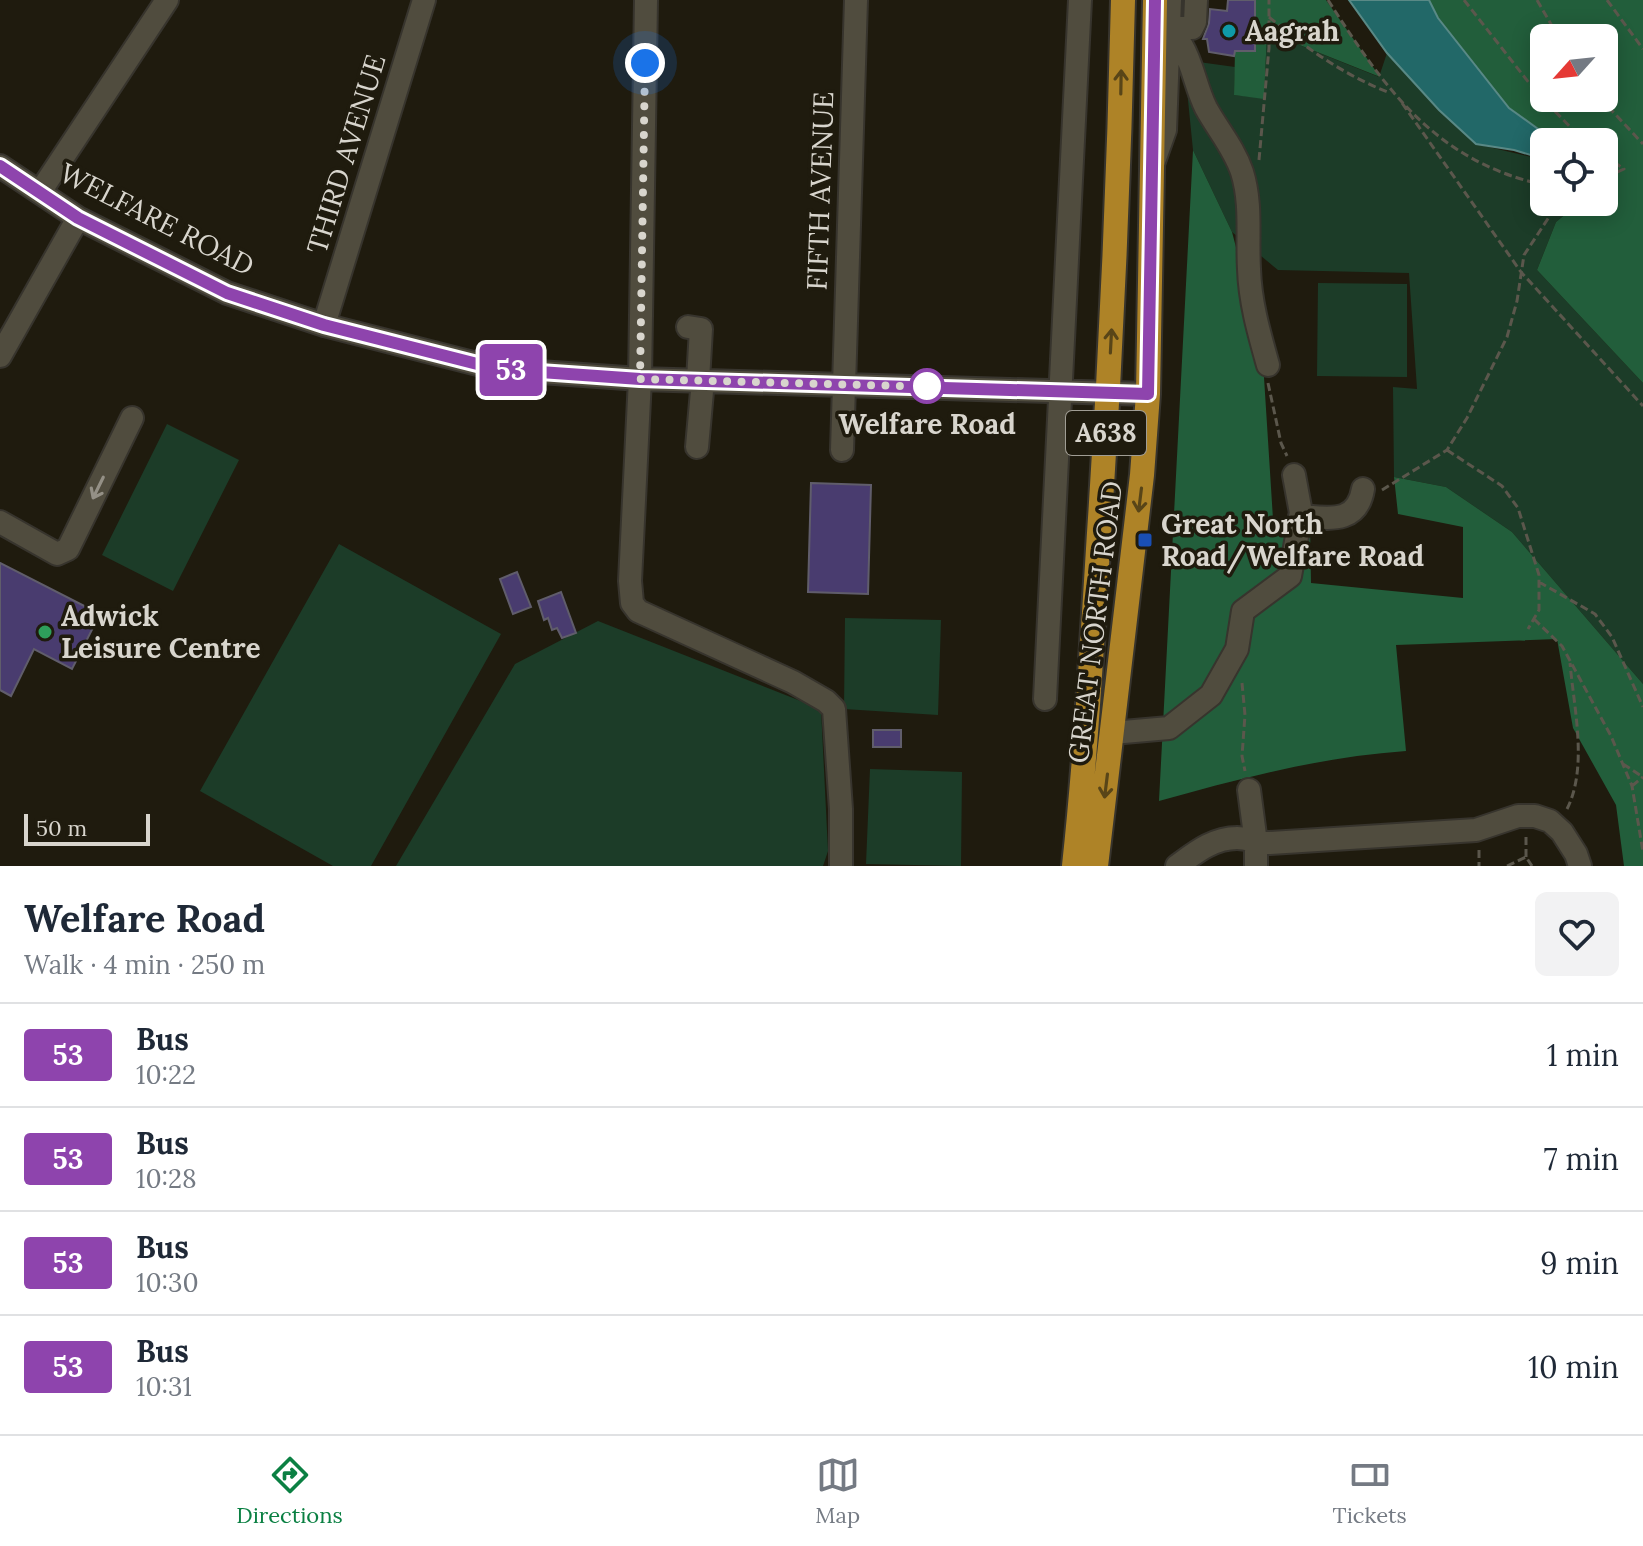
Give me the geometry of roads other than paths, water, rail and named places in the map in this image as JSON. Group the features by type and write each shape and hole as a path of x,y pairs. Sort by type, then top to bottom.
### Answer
{"highway":[{"name":"GREAT NORTH ROAD","path":"1074,866 1087,732 1108,393 1120,166 1123,0"},
{"name":"GREAT NORTH ROAD","path":"1096,866 1142,475 1148,394 1155,0"}],"street":[{"path":"40,192 167,0"},
{"name":"THIRD AVENUE","path":"324,325 424,0"},
{"path":"646,0 640,379 630,581 632,603 638,611 793,682 834,709 841,866"},
{"name":"FIFTH AVENUE","path":"842,450 856,0"},
{"name":"GREAT NORTH ROAD","path":"1045,699 1080,0"},
{"path":"1154,162 1165,130 1170,0"},
{"path":"1170,35 1192,28 1196,0"},
{"path":"1170,35 1187,55 1206,107 1229,143 1242,172 1249,215 1252,309 1268,365"},
{"name":"WELFARE ROAD","path":"0,166 78,218 227,293 324,325 497,369 640,379 1148,394"},
{"path":"0,356 78,218"},
{"path":"688,327 701,329 697,447"},
{"path":"0,522 57,554 68,549 132,418"},
{"path":"1112,733 1169,728 1211,695 1237,649 1243,611 1290,576 1300,516 1294,475"},
{"path":"1300,516 1334,518 1352,512 1371,491"},
{"path":"1249,790 1256,866"},
{"path":"1177,866 1209,843 1238,838 1256,843 1476,830 1518,816 1535,816 1562,832 1580,866"}],"water":[{"path":"1349,0 1429,0 1438,18 1509,108 1537,128 1530,128 1530,155 1476,144 1439,110 1387,53"}],"place":[{"name":"Aagrah","path":"1229,31"},
{"name":"Welfare Road","path":"927,386"},
{"name":"Great North Road/Welfare Road","path":"1145,540"},
{"name":"Adwick Leisure Centre","path":"45,632"}]}
